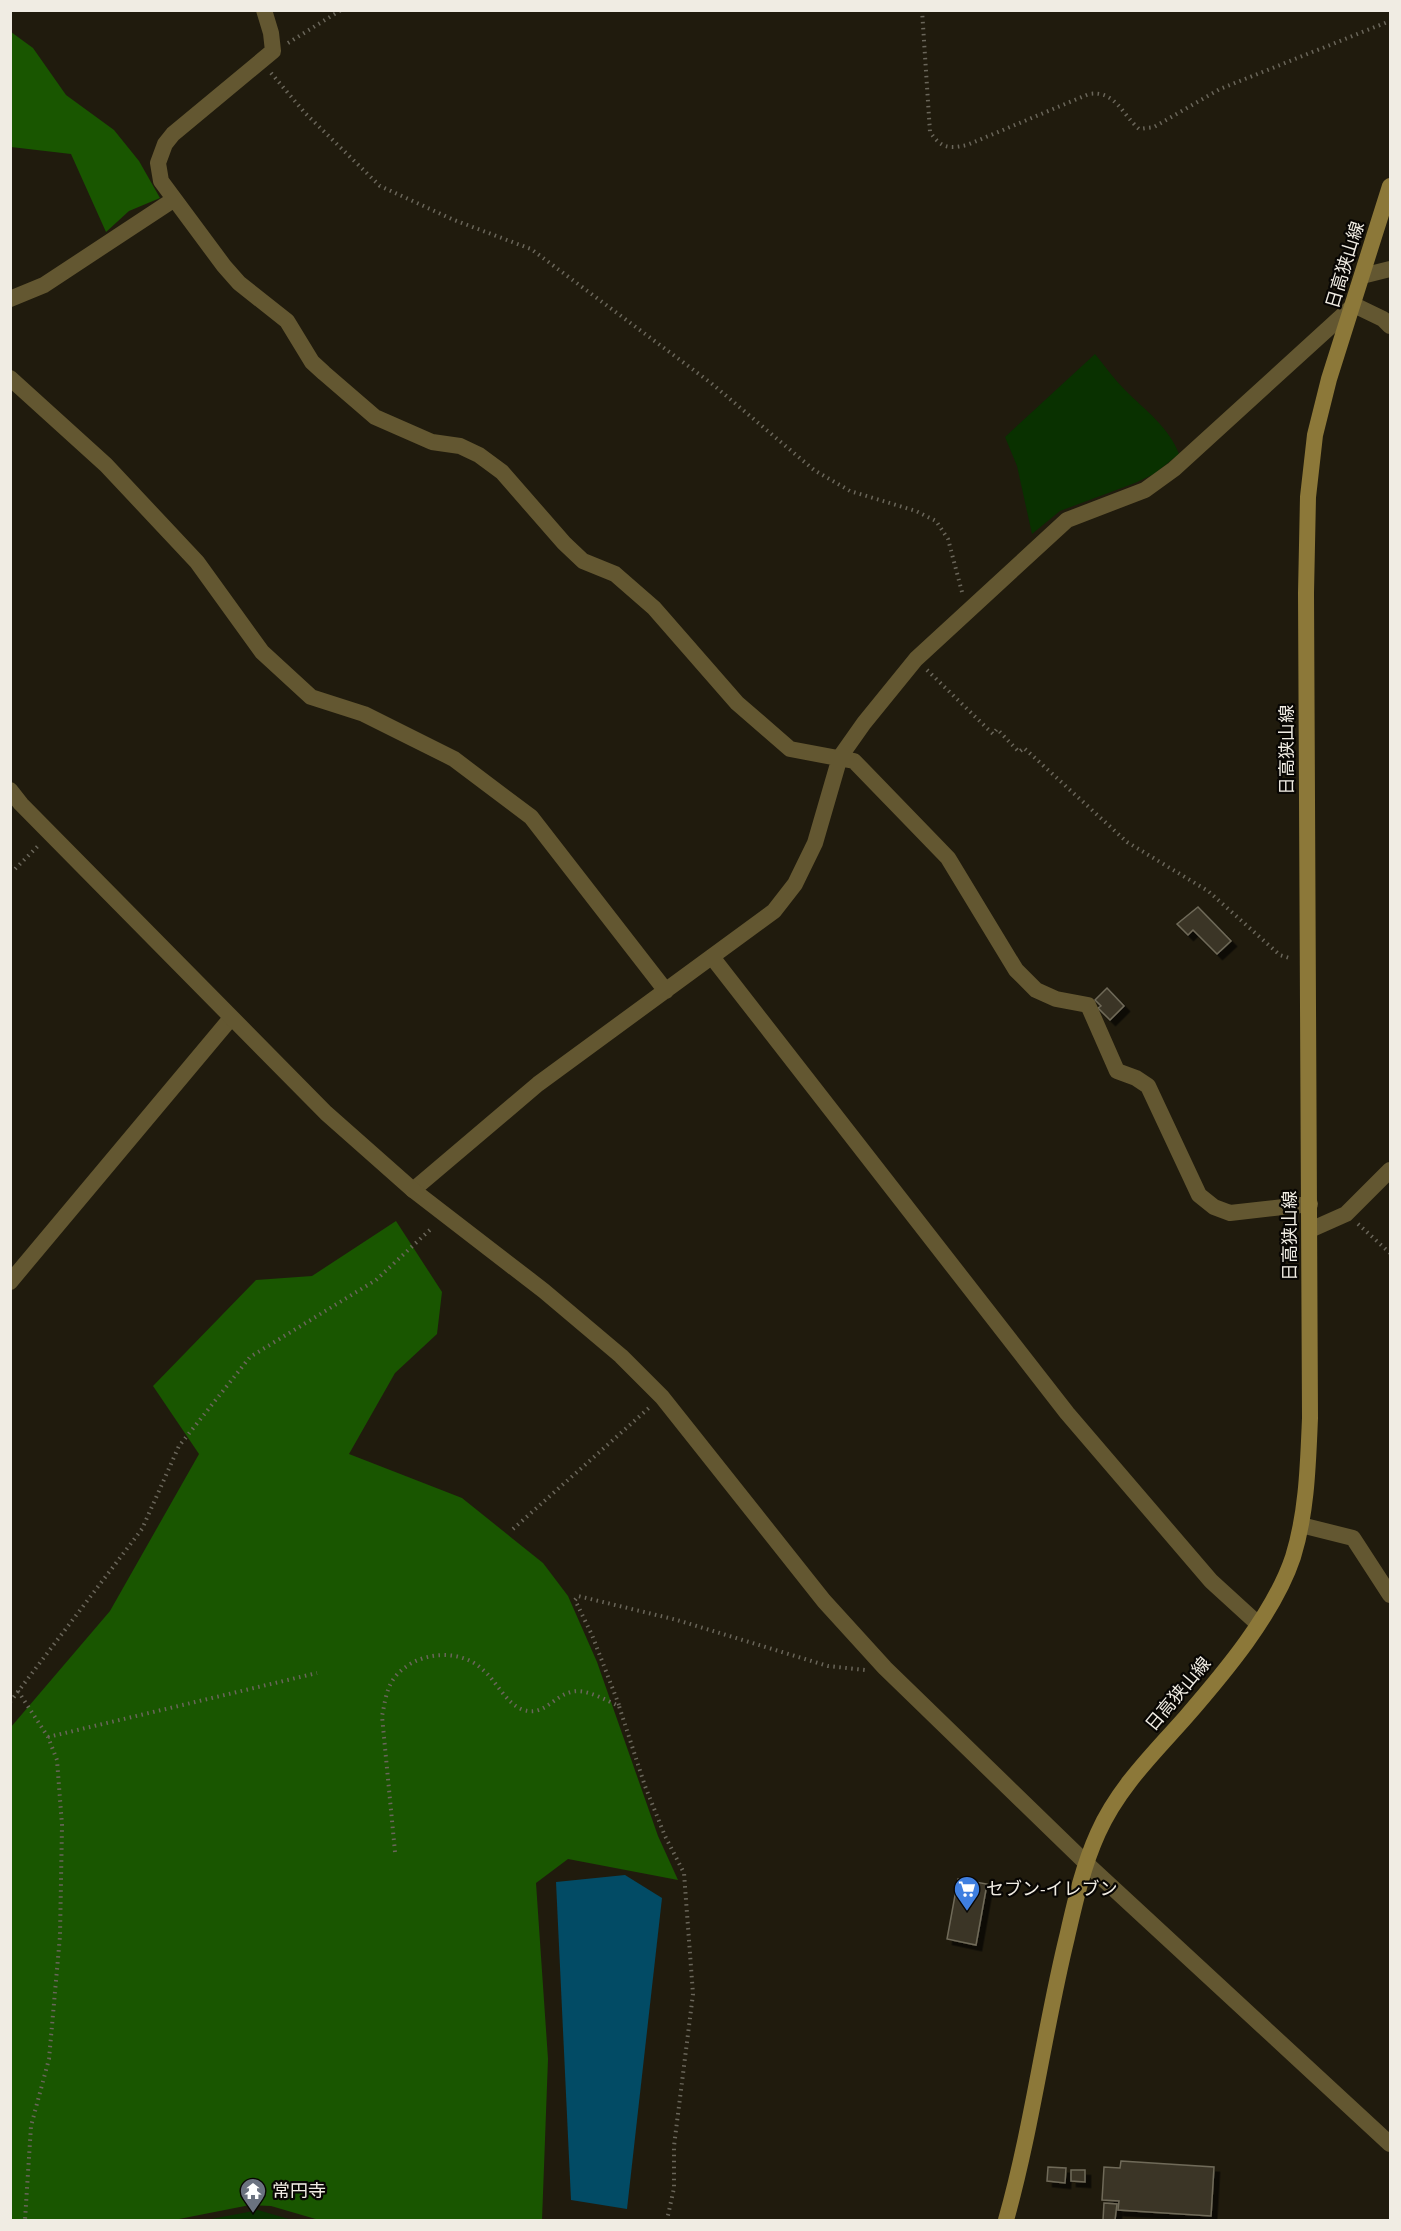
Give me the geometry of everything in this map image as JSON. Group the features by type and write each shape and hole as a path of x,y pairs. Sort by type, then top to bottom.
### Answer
{"main road":[{"name":"日高狭山線","path":"1006,2220 1060,1966 1087,1864 1114,1802 1136,1772 1214,1684 1278,1590 1293,1557 1301,1525 1308,1471 1310,1418 1307,960 1308,497 1315,435 1329,379 1390,186"}],"street":[{"path":"264,10 272,33 267,56 165,144 158,163 161,181 173,200 239,283 287,321 312,362 375,417 432,442 460,446 479,454 502,472 583,561 615,574 654,608 737,703 790,749 854,761 948,858 1016,970 1036,990 1056,999 1088,1005 1117,1071 1136,1078 1148,1086 1199,1194 1214,1207 1230,1213 1310,1204"},
{"path":"10,298 44,285 173,200"},
{"path":"1362,276 1390,269"},
{"path":"413,1190 538,1084 774,911 795,884 815,843 840,757 864,723 916,659 1067,520 1145,490 1174,469 1354,305 1383,319 1390,326"},
{"path":"10,378 106,465 197,562 262,652 311,697 364,714 454,759 531,817 666,991"},
{"path":"10,790 50,834 326,1113 444,1216 544,1291 604,1341 662,1397 824,1602 885,1668 1087,1864 1390,2144"},
{"path":"712,957 1067,1413 1211,1581 1257,1623"},
{"path":"10,1282 231,1018"},
{"path":"1310,1230 1346,1214 1390,1170"},
{"path":"1301,1525 1353,1538 1390,1595"}],"path":[{"path":"341,10 267,56 304,112 380,186 454,219 531,249 711,383 814,470 850,491 916,511 936,521 948,539 967,610"},
{"path":"922,10 930,132 938,144 948,149 967,145 1089,94 1100,92 1114,99 1128,119 1139,129 1155,128 1220,89 1390,21"},
{"path":"916,659 993,734 997,729 1019,752 1024,748 1127,842 1208,891 1280,955 1307,960"},
{"path":"10,866 15,869 50,834"},
{"path":"1346,1214 1390,1253"},
{"path":"10,1702 142,1529 179,1446 250,1357 376,1280 444,1216"},
{"path":"513,1529 662,1397"},
{"path":"667,2220 674,2188 674,2146 693,1994 684,1873 665,1836 645,1786 619,1706 592,1635 575,1600 578,1596 677,1620 828,1666 858,1671 885,1668"},
{"path":"394,1852 382,1716 386,1695 394,1678 407,1666 440,1655 471,1661 483,1670 521,1709 540,1711 570,1692 584,1692 619,1706"},
{"path":"48,1737 317,1673"},
{"path":"18,1691 48,1737 57,1760 62,1825 60,1936 49,2059 31,2126 25,2220"}],"green space":[{"path":"11,32 33,48 66,95 114,130 139,161 160,198 129,211 106,232 71,154 11,147"},
{"path":"1095,354 1121,386 1163,427 1179,454 1154,474 1060,511 1032,534 1017,466 1005,437"},
{"path":"396,1221 442,1292 437,1334 395,1373 349,1454 462,1498 543,1563 568,1596 597,1662 658,1836 678,1880 568,1859 536,1883 548,2059 542,2220 319,2220 271,2206 250,2205 174,2220 11,2220 11,1727 110,1611 199,1454 153,1386 256,1280 312,1276"},
{"name":"常円寺","path":"258,2210 292,2220 206,2220"}],"water":[{"path":"625,1875 662,1898 627,2209 571,2200 556,1882"}],"building":[{"path":"1198,907 1231,941 1217,954 1193,930 1188,935 1177,924"},
{"path":"1107,988 1124,1006 1110,1020 1098,1008 1101,1006 1095,1000"},
{"name":"セブン-イレブン","path":"958,1879 987,1884 976,1945 947,1939"},
{"path":"1121,2161 1214,2167 1211,2216 1118,2210 1119,2201 1102,2200 1104,2167 1120,2168"},
{"path":"1048,2167 1066,2168 1065,2183 1047,2181"},
{"path":"1071,2170 1085,2170 1085,2182 1071,2181"},
{"path":"1104,2203 1117,2204 1115,2220 1103,2220"}],"place":[{"name":"セブン-イレブン","path":"967,1912"},
{"name":"常円寺","path":"253,2214"}]}
